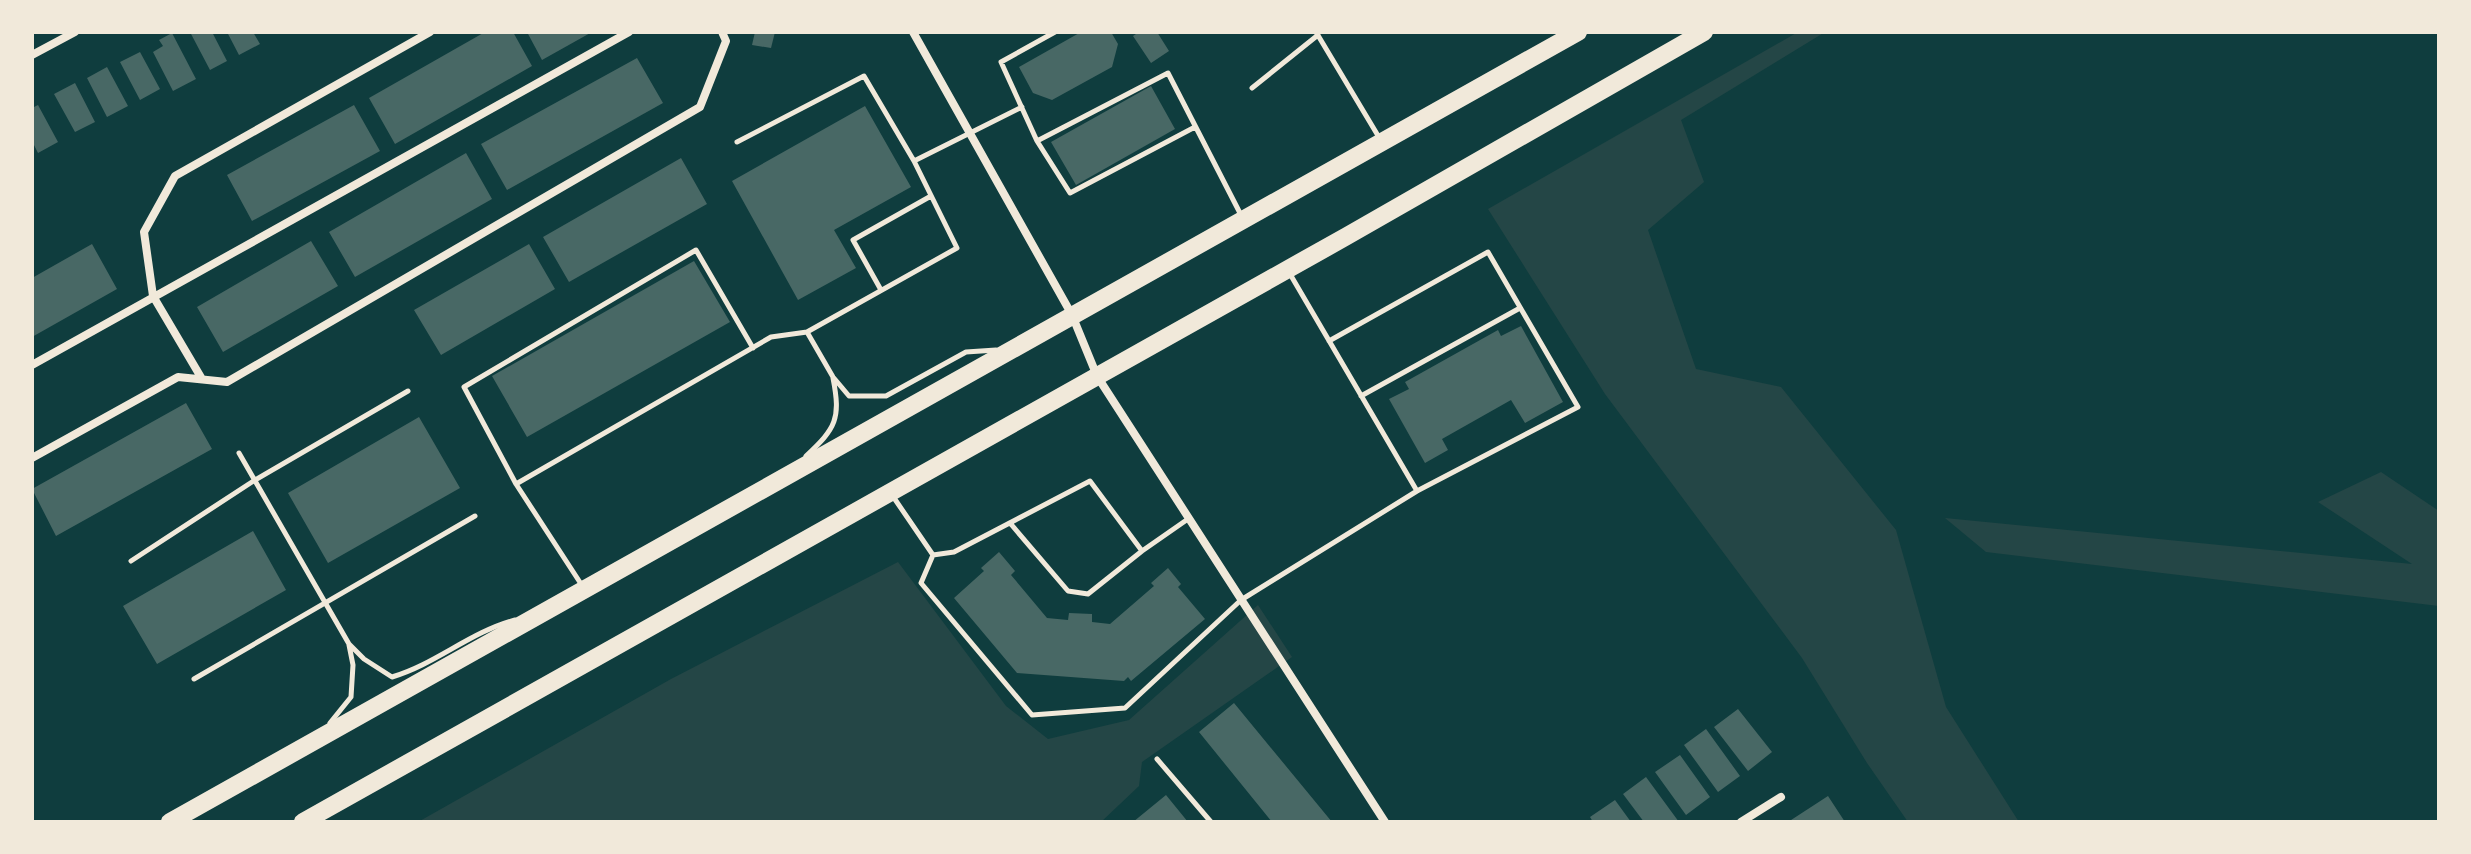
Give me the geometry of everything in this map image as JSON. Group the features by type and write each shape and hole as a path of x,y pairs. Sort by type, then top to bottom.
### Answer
{"highway":[{"path":"170,822 1578,32"},
{"path":"303,822 1704,32"}],"street":[{"path":"32,55 75,32"},
{"path":"202,379 153,296 144,232 175,176 430,32"},
{"path":"32,365 629,32"},
{"path":"32,458 178,377 227,382 700,107 726,41 722,32"},
{"path":"913,32 1072,315 1097,376 1385,822"},
{"path":"1741,822 1781,797"}],"lane":[{"path":"1055,32 1001,62 1037,141 1070,193 1195,127"},
{"path":"1252,88 1317,34 1383,143"},
{"path":"1037,141 1168,73 1244,221"},
{"path":"516,484 771,337 807,332 957,248 914,161 864,76 737,142"},
{"path":"914,161 1022,107"},
{"path":"881,290 853,240 931,196"},
{"path":"584,588 516,484 464,387 696,250 753,348"},
{"path":"933,555 921,583 1032,715 1125,708 1241,600 1417,491 1578,407 1488,252 1329,341"},
{"path":"1287,269 1417,491"},
{"path":"1361,396 1520,308"},
{"path":"807,332 833,377 849,396 886,396 966,352 1011,349"},
{"path":"789,473 831,433 838,402 833,377"},
{"path":"131,561 255,480 408,391"},
{"path":"239,453 349,644 364,659 392,677 419,669 490,627 542,612"},
{"path":"933,555 954,552 1090,481 1142,551"},
{"path":"890,491 933,555"},
{"path":"194,679 475,516"},
{"path":"1010,523 1068,591 1088,594 1188,519"},
{"path":"305,748 351,697 353,665 349,644"},
{"path":"1157,759 1211,822"}],"shaded area":[{"path":"1798,32 1825,32 1681,120 1704,182 1648,230 1696,369 1781,387 1896,530 1946,707 2019,822 1908,822 1867,763 1802,658 1605,394 1488,209"},
{"path":"2381,472 2439,511 2439,606 1986,552 1945,518 2412,564 2318,502"},
{"path":"898,562 1006,706 1048,739 1129,720 1258,605 1292,657 1142,762 1139,786 1101,822 418,822 671,679"}],"building":[{"path":"190,32 212,32 227,61 210,70"},
{"path":"227,32 253,32 260,44 239,55"},
{"path":"485,32 513,32 532,66 395,144 369,98"},
{"path":"527,32 592,32 542,60"},
{"path":"755,32 775,32 771,48 752,45"},
{"path":"1081,32 1111,32 1118,44 1112,67 1052,100 1033,93 1019,67"},
{"path":"1139,32 1157,32 1169,51 1151,63 1133,36"},
{"path":"172,33 196,79 173,91 153,52 163,46 159,40"},
{"path":"140,52 160,89 140,100 120,62"},
{"path":"637,58 663,103 507,190 481,144"},
{"path":"107,67 128,106 107,117 87,78"},
{"path":"75,83 95,122 75,132 54,94"},
{"path":"1151,86 1175,129 1076,185 1051,142"},
{"path":"38,105 58,142 38,153 32,141 32,108"},
{"path":"354,105 380,151 252,221 227,175"},
{"path":"865,106 911,187 834,230 856,268 798,300 732,181"},
{"path":"466,153 492,199 355,277 329,232"},
{"path":"681,158 707,204 569,282 543,237"},
{"path":"311,241 338,286 223,352 197,307"},
{"path":"92,244 117,289 32,337 32,278"},
{"path":"529,244 555,289 441,355 414,310"},
{"path":"694,261 730,322 527,437 492,376"},
{"path":"1521,326 1563,402 1525,423 1511,400 1442,439 1448,450 1425,463 1389,399 1409,389 1405,382 1498,330 1501,336"},
{"path":"186,403 212,449 56,536 32,489"},
{"path":"419,417 460,488 328,563 288,493"},
{"path":"253,531 286,590 157,664 123,606"},
{"path":"999,552 1015,571 1011,575 1047,618 1068,620 1069,613 1092,614 1092,622 1110,624 1154,586 1151,583 1168,568 1181,584 1178,587 1205,619 1131,681 1128,677 1124,681 1017,673 954,598 984,571 981,568"},
{"path":"1234,703 1332,822 1272,822 1199,732"},
{"path":"1738,709 1772,752 1748,771 1714,727"},
{"path":"1706,729 1740,776 1718,792 1684,745"},
{"path":"1680,755 1710,797 1686,815 1655,772"},
{"path":"1646,777 1679,822 1644,822 1623,794"},
{"path":"1166,795 1188,822 1133,822"},
{"path":"1828,796 1845,822 1788,822"},
{"path":"1615,800 1631,822 1593,822 1590,817"}]}
